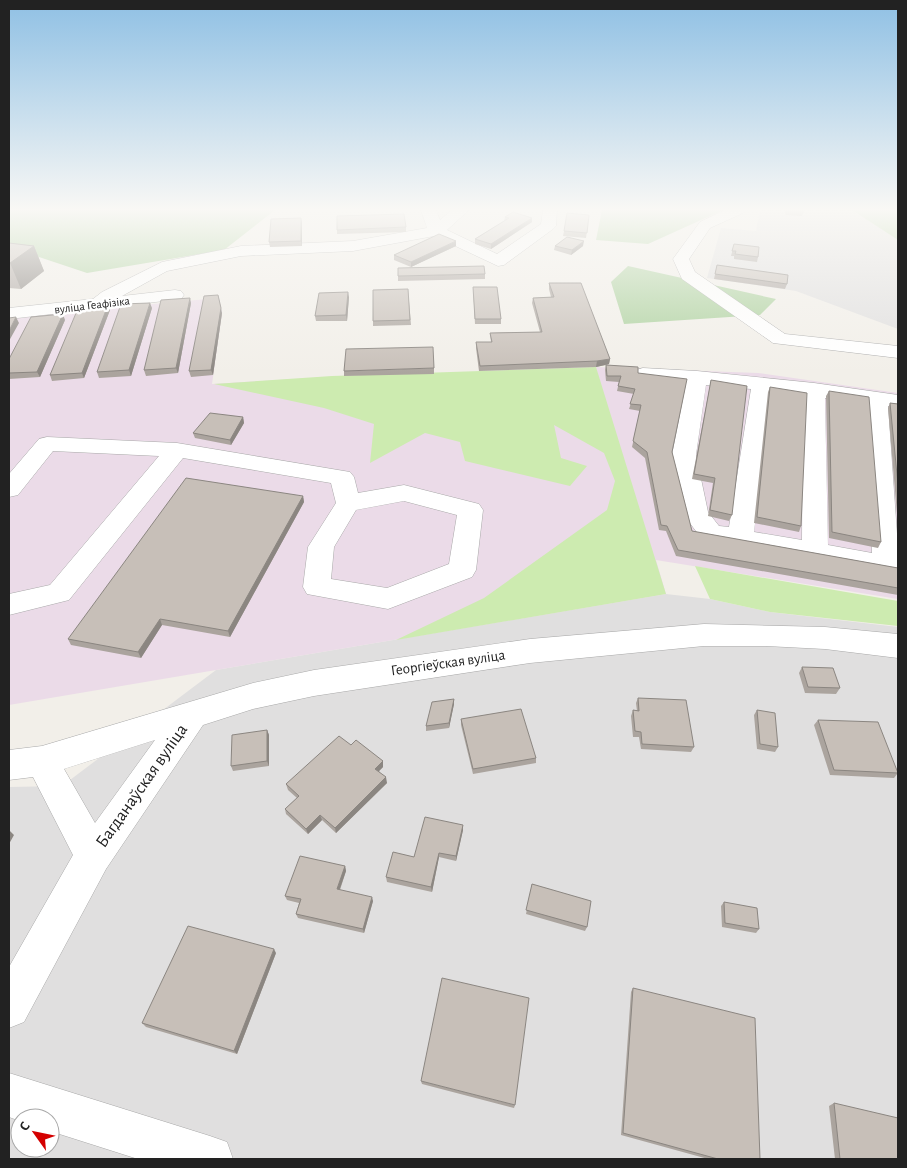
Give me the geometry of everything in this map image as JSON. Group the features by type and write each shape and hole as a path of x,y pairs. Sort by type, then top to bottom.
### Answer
{"street":[{"path":"96,305 108,296 162,267 174,265"},
{"path":"683,265 688,275 780,339 898,352"},
{"name":"вуліца Геафізіка","path":"9,314 175,295"},
{"path":"643,374 697,377 888,399 892,566 711,533 696,514 684,455 697,377"},
{"path":"740,539 762,384"},
{"path":"814,389 815,552"},
{"path":"9,489 47,444 177,450 342,477 348,503 321,547 317,587 388,599 462,570 470,510 404,494 348,503"},
{"path":"9,604 59,593 177,450"},
{"name":"Георгіеўская вуліца","path":"25,763 191,716 253,696 314,683 530,651 722,635 825,638 898,646"},
{"name":"Багданаўская вуліца","path":"9,1007 93,856 191,716"},
{"name":"Багданаўская вуліца","path":"25,763 93,856"},
{"path":"9,1095 210,1159"}],"shaded area":[{"path":"711,265 898,265 898,329 796,291 707,278"},
{"path":"219,298 222,313 212,384 344,376 596,367 758,373 898,393 898,599 656,560 666,594 9,705 9,317"},
{"path":"666,594 710,599 770,612 898,627 898,1159 9,1159 9,787 62,786 216,670"}],"green space":[{"path":"62,265 138,265 87,273"},
{"path":"628,266 776,299 760,315 624,324 611,282"},
{"path":"596,367 666,594 396,640 484,598 607,510 615,481 604,453 554,425 561,458 587,466 570,486 465,461 460,442 425,433 370,463 374,424 324,408 214,384 332,376"},
{"path":"695,566 898,601 898,626 770,612 710,599"}],"building":[{"path":"717,265 788,275 787,284 715,274"},
{"path":"484,266 485,274 398,276 398,268"},
{"path":"549,283 581,283 610,359 480,366 476,342 492,342 490,333 542,332 533,298 554,297"},
{"path":"473,287 497,287 501,319 475,319"},
{"path":"408,289 410,320 373,321 373,290"},
{"path":"348,292 346,315 315,316 319,293"},
{"path":"218,295 221,308 211,370 189,371 204,296"},
{"path":"190,298 176,368 144,370 161,300"},
{"path":"150,303 129,370 97,372 121,304"},
{"path":"108,305 82,373 50,375 79,306"},
{"path":"63,314 37,372 9,373 9,359 31,317"},
{"path":"16,317 9,331 9,318"},
{"path":"433,347 434,368 344,371 346,349"},
{"path":"606,365 638,367 638,373 687,379 672,452 692,531 898,568 898,588 678,550 667,526 661,525 647,452 633,441 641,405 630,404 635,389 618,386 621,376 607,376"},
{"path":"711,380 747,386 732,515 710,510 715,478 694,474"},
{"path":"770,387 807,393 801,526 757,517"},
{"path":"829,391 869,397 881,542 832,532"},
{"path":"890,403 898,404 898,485"},
{"path":"210,413 243,417 230,440 193,433"},
{"path":"186,478 303,496 228,631 160,619 138,652 68,639"},
{"path":"802,667 833,668 840,688 808,687"},
{"path":"638,698 686,700 694,747 642,744 641,732 635,731 633,710 639,711"},
{"path":"454,699 449,723 426,726 432,702"},
{"path":"521,709 536,758 473,769 461,719"},
{"path":"757,710 775,713 778,747 760,744"},
{"path":"818,720 878,722 898,773 834,770"},
{"path":"267,730 267,761 231,766 232,735"},
{"path":"339,736 351,745 356,740 383,761 375,769 386,777 335,828 320,815 306,829 285,809 299,796 286,784"},
{"path":"425,817 463,825 456,856 439,853 431,887 386,877 393,852 414,857"},
{"path":"300,856 345,866 337,889 372,897 363,929 296,914 301,899 285,896"},
{"path":"532,884 591,901 587,927 526,910"},
{"path":"724,902 757,908 759,929 725,923"},
{"path":"188,926 274,949 234,1051 142,1023"},
{"path":"442,978 529,998 515,1105 421,1081"},
{"path":"633,988 755,1018 760,1159 718,1159 623,1133"},
{"path":"834,1103 898,1118 898,1159 840,1159"}]}
